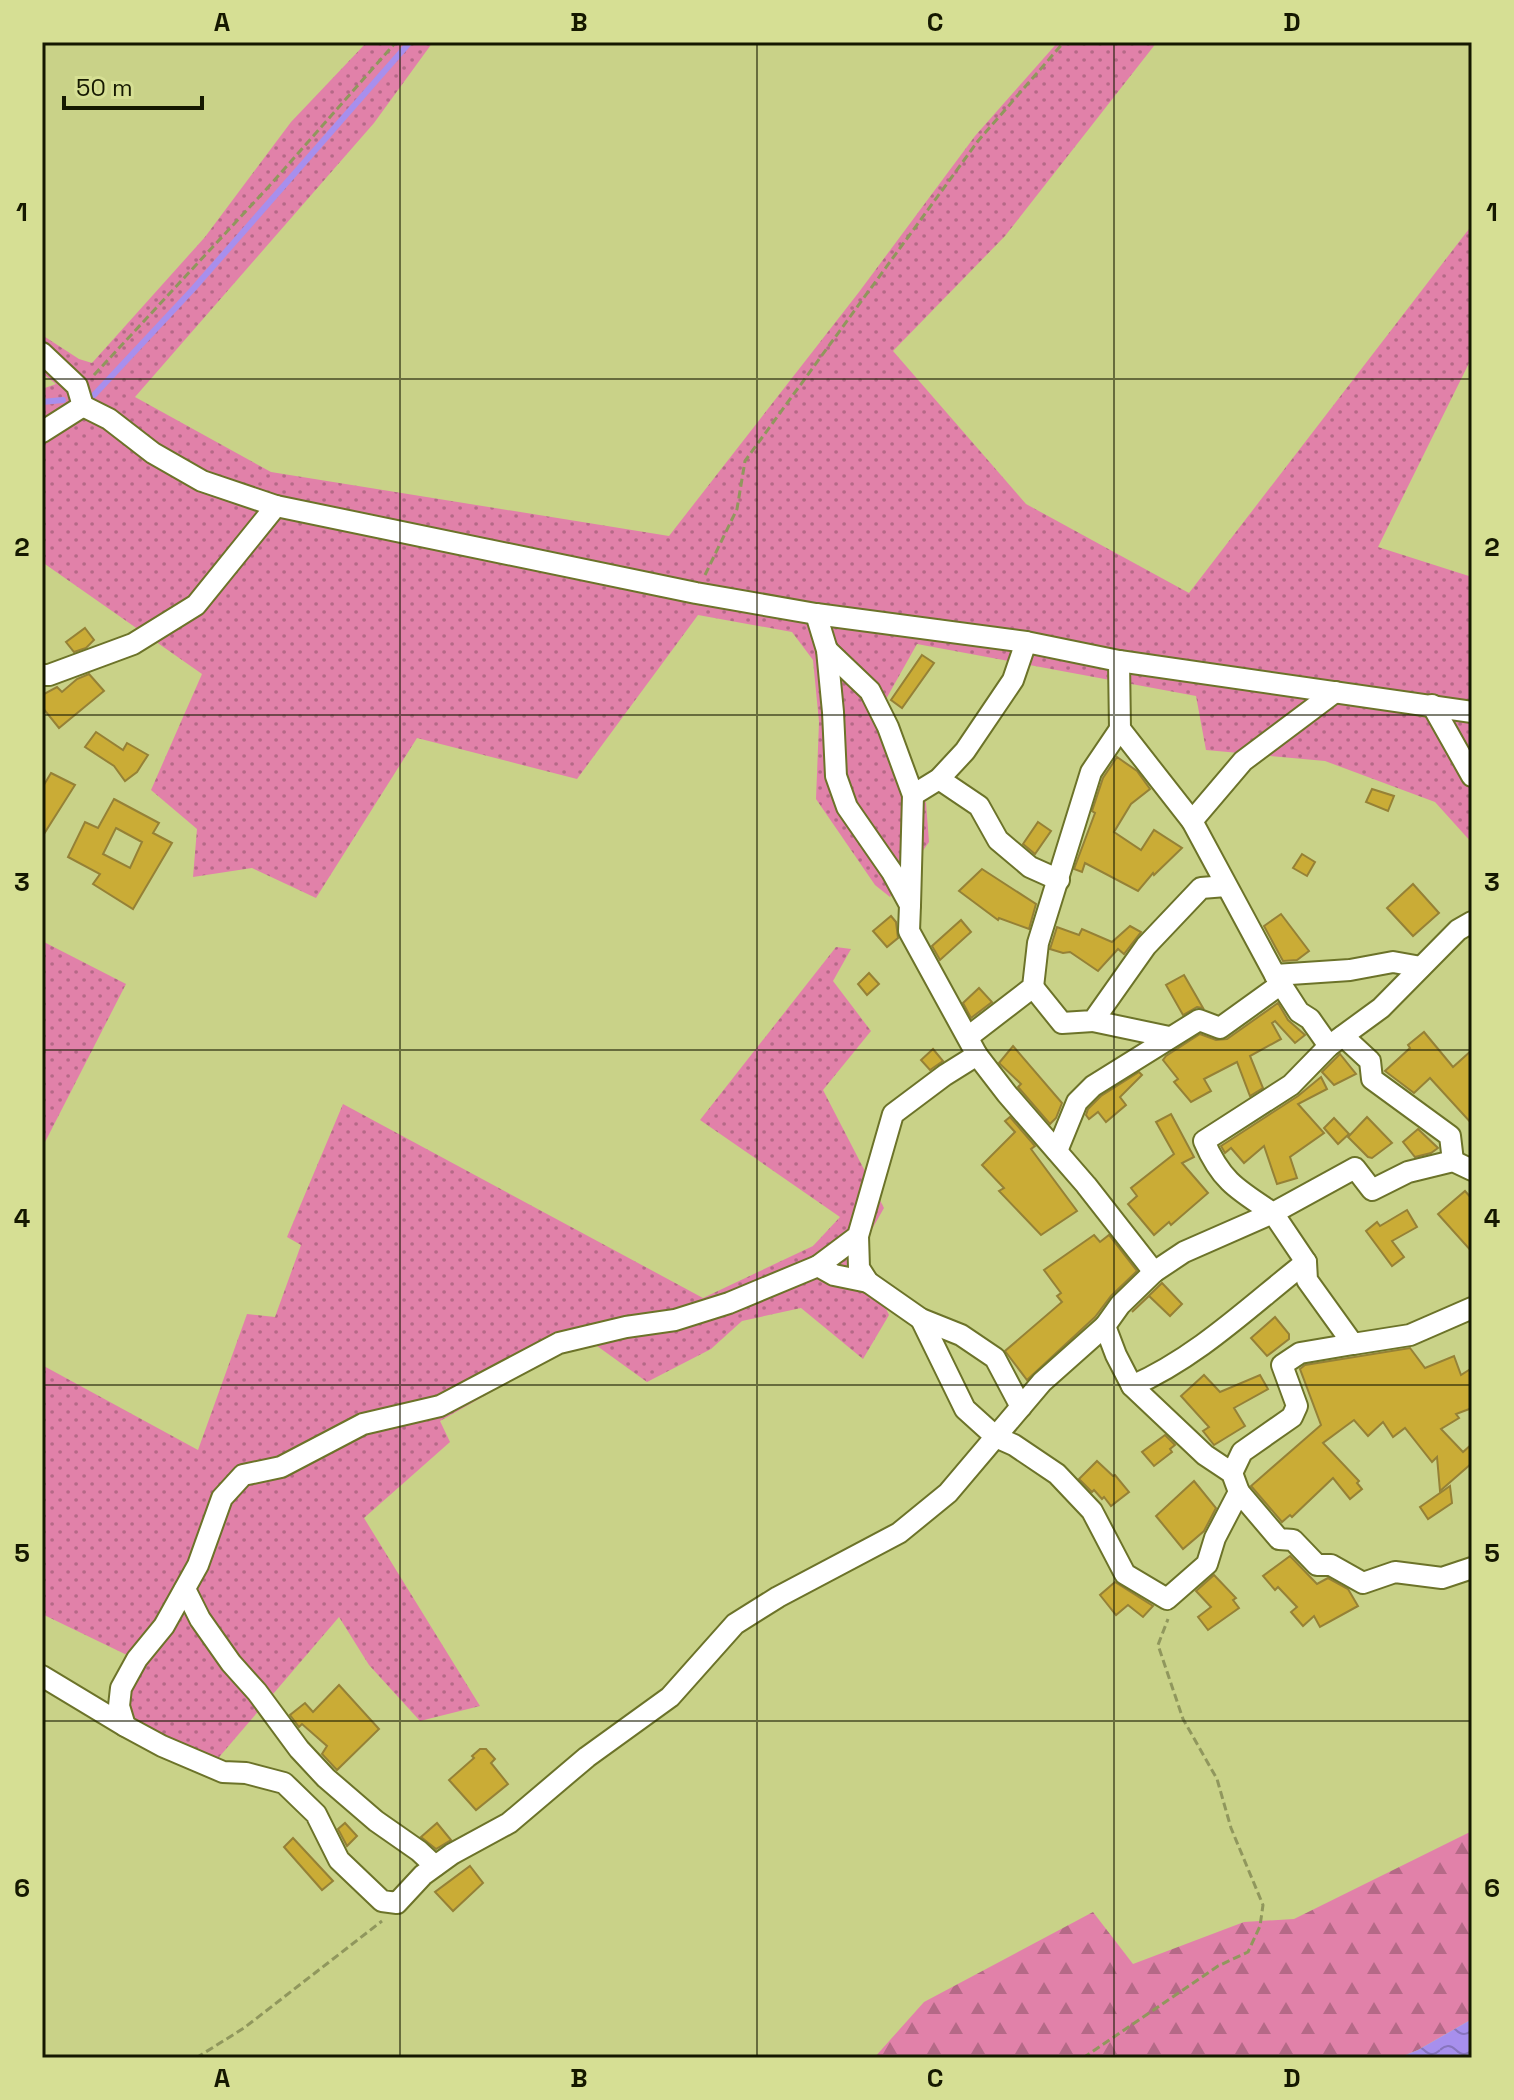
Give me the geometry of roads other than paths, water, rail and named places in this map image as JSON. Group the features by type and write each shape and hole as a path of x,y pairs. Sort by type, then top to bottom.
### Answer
{"street":[{"path":"42,353 77,386 83,406 109,419 153,453 202,481 276,506 696,593 816,614 1026,642 1119,661 1472,712"},
{"path":"42,432 83,406"},
{"path":"42,675 133,644 196,605 276,506"},
{"path":"816,614 827,650 836,776 847,807 892,872 910,905"},
{"path":"913,795 939,779 965,751 1013,680 1026,642"},
{"path":"827,650 870,691 888,727 913,795 909,931 973,1046 1007,1094 1154,1272"},
{"path":"1021,1407 995,1358 961,1335 921,1319 868,1282 859,1268 858,1236 893,1114 945,1075 1033,987 1038,943 1091,772 1120,729 1119,661"},
{"path":"1192,821 1243,761 1335,692"},
{"path":"1432,705 1472,776"},
{"path":"1120,729 1192,821 1278,980 1299,1012 1336,1041 1370,1061 1372,1079 1450,1136 1453,1161"},
{"path":"939,779 979,806 998,840 1030,867 1059,880"},
{"path":"1093,1021 1146,946 1201,888 1226,886"},
{"path":"1353,1344 1307,1280 1306,1262 1273,1213 1231,1186 1212,1161 1204,1141 1291,1085 1336,1041 1381,1008 1458,930 1472,922"},
{"path":"1057,1151 1077,1102 1093,1086 1199,1020 1220,1028 1278,980 1393,962 1421,967"},
{"path":"1033,987 1062,1023 1093,1021 1169,1037"},
{"path":"42,1676 162,1746 223,1772 246,1773 284,1783 316,1814 339,1860 382,1901 397,1903 423,1875 509,1823 587,1757 670,1697 735,1624 778,1597 899,1533 948,1493 1042,1382 1105,1326 1120,1305 1154,1272 1196,1247 1273,1213 1355,1168 1372,1190 1408,1172 1453,1161 1472,1170"},
{"path":"125,1726 119,1706 121,1688 137,1659 164,1626 198,1565 222,1498 243,1475 281,1467 363,1424 440,1406 559,1343 626,1327 675,1320 729,1303 818,1266 858,1236"},
{"path":"1132,1386 1165,1372 1207,1343 1306,1262"},
{"path":"818,1266 834,1275 868,1282"},
{"path":"921,1319 965,1409 996,1437 1014,1445 1057,1474 1092,1511 1125,1574 1167,1599 1207,1564 1236,1482 1242,1452 1292,1417 1297,1406 1282,1365 1300,1353 1410,1335 1472,1308"},
{"path":"1105,1326 1132,1386 1236,1482 1279,1539 1293,1540 1317,1565 1331,1565 1363,1583 1395,1572 1442,1578 1472,1568"},
{"path":"185,1589 200,1619 231,1663 257,1692 299,1749 326,1778 435,1866"}],"water":[{"path":"1472,2019 1472,2058 1398,2058 1418,2050"}],"waterway":[{"path":"94,395 194,288 410,42"},
{"path":"42,402 63,400"}]}
